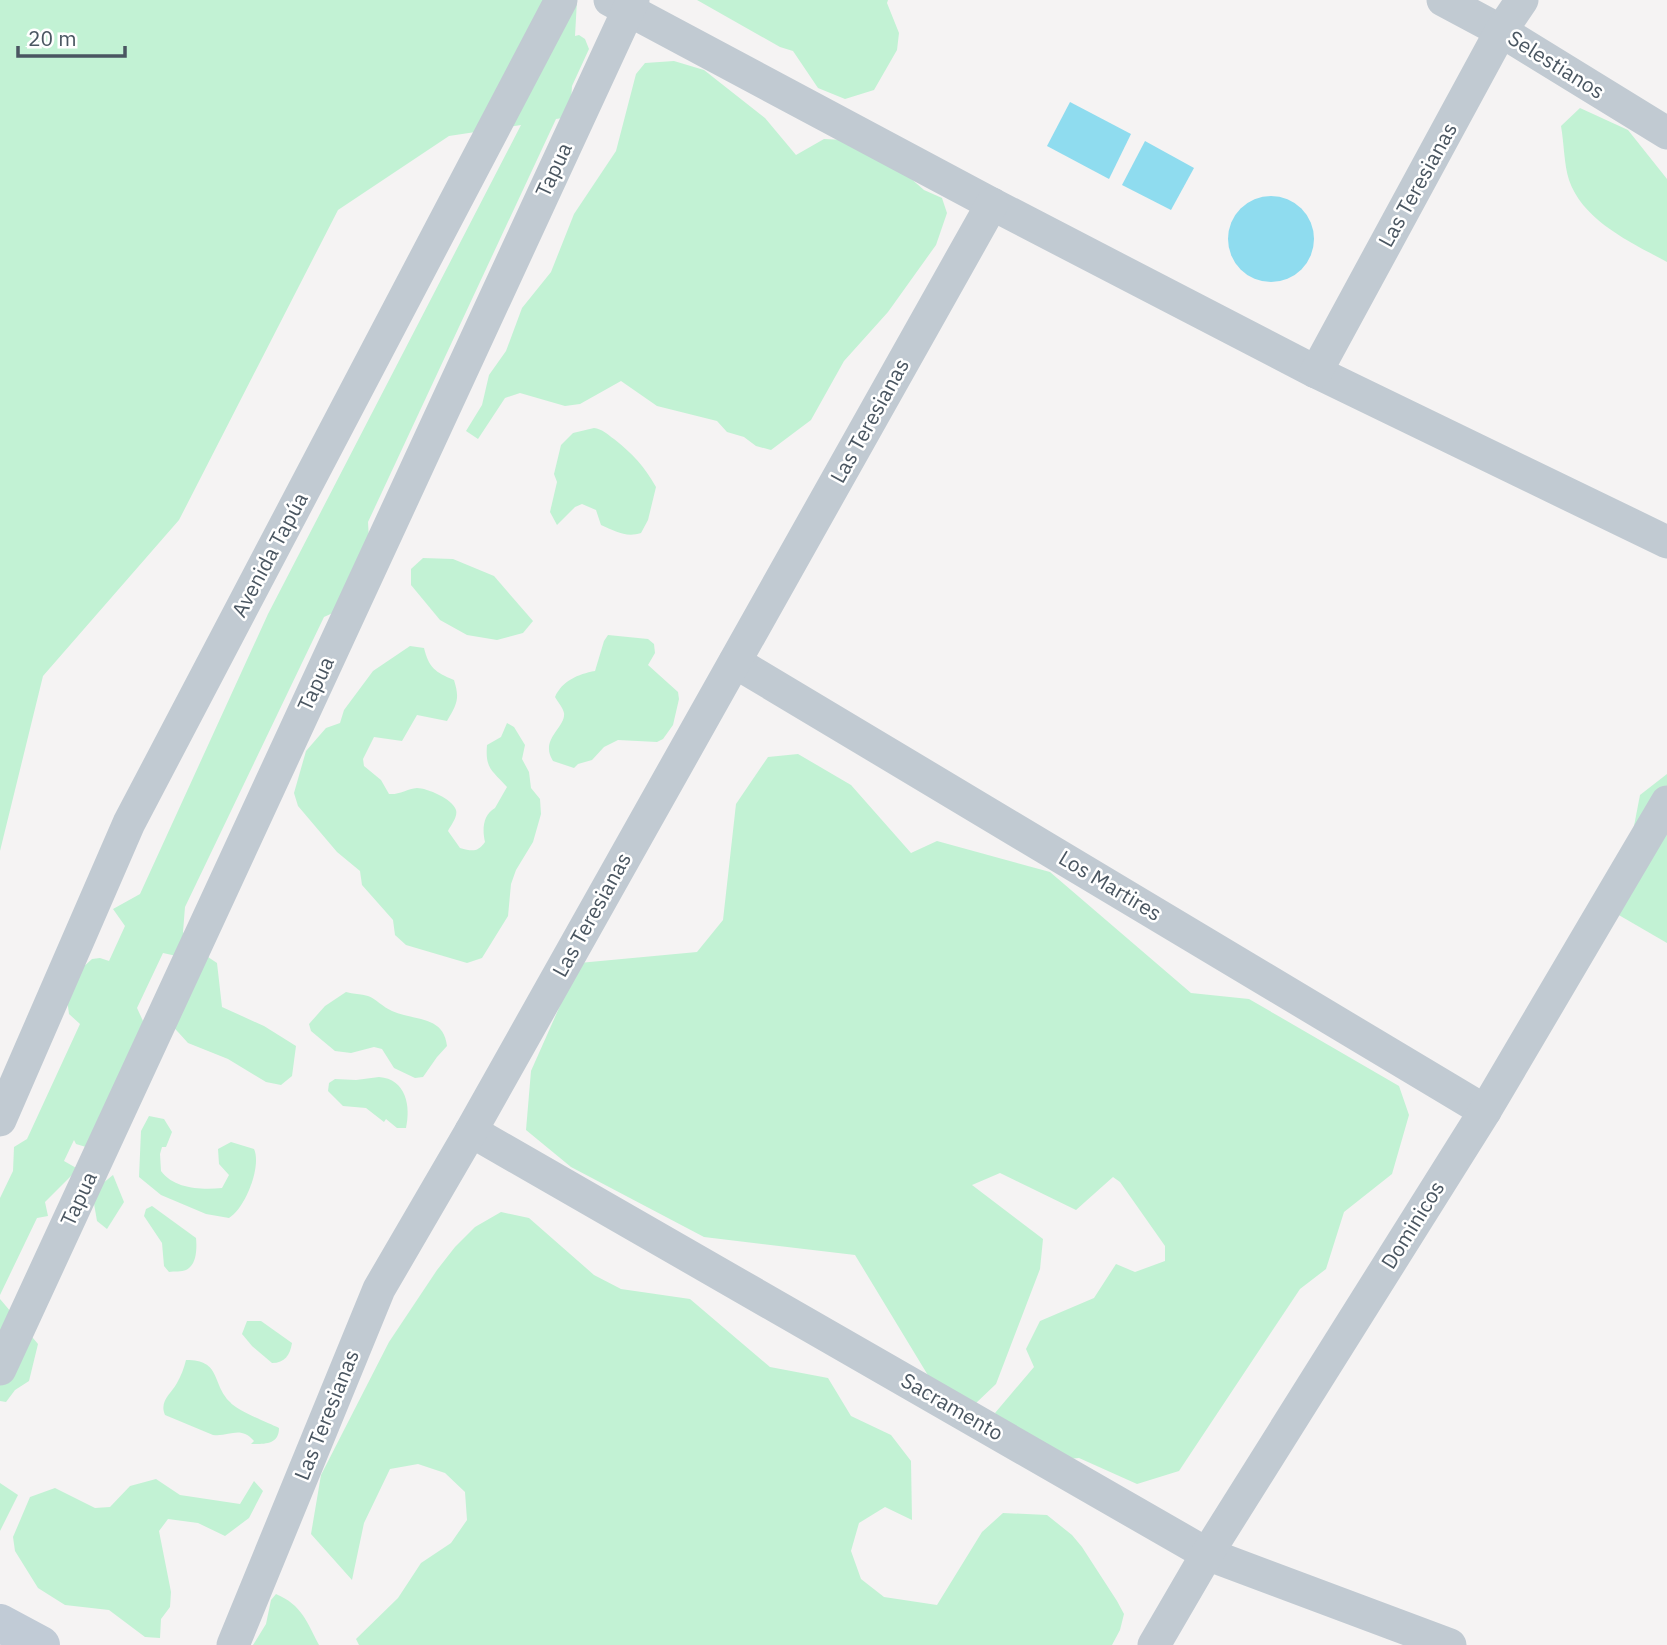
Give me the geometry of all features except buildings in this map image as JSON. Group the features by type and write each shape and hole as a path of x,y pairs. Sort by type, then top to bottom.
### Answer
{"street":[{"name":"Avenida Tapúa","path":"0,1120 130,822 561,0"},
{"name":"Selestianos","path":"1443,0 1667,133"},
{"name":"Las Teresianas","path":"1316,372 1501,32 1522,0"},
{"path":"624,3 992,204 1316,372 1667,542"},
{"name":"Tapua","path":"0,1369 624,3"},
{"name":"Las Teresianas","path":"233,1645 379,1289 471,1131 992,204"},
{"name":"Los Martires","path":"735,662 1485,1111"},
{"name":"Dominicos","path":"1154,1645 1206,1554 1485,1111 1667,802"},
{"name":"Sacramento","path":"471,1131 1206,1554 1450,1645"},
{"path":"0,1623 41,1645"}],"green space":[{"path":"0,0 577,0 575,36 579,35 585,39 589,49 572,86 570,117 556,119 368,522 372,595 324,617 185,907 183,932 190,945 217,963 222,1007 264,1026 296,1046 292,1076 281,1085 266,1082 228,1059 188,1043 158,1010 181,957 163,953 137,1008 149,1034 86,1147 76,1144 74,1140 64,1161 78,1169 45,1202 48,1216 37,1218 0,1295 0,1198 13,1171 14,1147 27,1139 80,1024 69,1014 67,999 81,969 92,959 109,961 125,926 113,909 140,894 268,614 521,125 449,136 338,210 179,520 43,676 0,851"},
{"path":"697,0 888,0 899,33 897,50 874,90 845,99 818,88 793,51 780,47"},
{"path":"674,61 704,70 765,118 796,155 824,139 845,140 900,169 924,190 942,198 947,213 936,245 888,312 844,361 811,420 771,450 727,432 717,421 657,406 621,381 580,404 565,406 520,393 505,398 478,439 466,431 482,405 489,375 506,351 522,308 551,272 574,214 616,151 636,74 645,63"},
{"path":"1580,108 1628,130 1667,179 1667,262 1610,229 1585,207 1576,195 1567,174 1561,126"},
{"path":"600,429 627,450 656,487 648,520 641,533 625,534 601,525 596,510 582,504 575,507 557,525 550,512 557,482 554,474 561,445 573,433"},
{"path":"423,558 453,559 494,576 533,621 523,633 497,640 467,635 440,620 411,585 411,569"},
{"path":"608,635 648,639 654,644 655,653 648,665 678,692 673,725 663,739 657,742 618,740 604,747 592,760 574,768 553,761 549,746 564,718 562,707 555,697 571,679 595,671"},
{"path":"410,646 424,648 434,668 454,680 457,692 455,706 447,721 417,715 402,741 374,737 363,759 364,766 381,780 389,794 421,788 450,802 456,813 448,831 460,848 477,850 485,842 486,818 507,787 491,769 487,759 487,745 501,737 507,723 514,727 525,745 522,759 529,772 531,788 540,799 541,814 533,842 511,884 508,916 482,958 467,963 406,945 395,935 393,920 362,885 360,871 337,852 298,806 294,793 306,751 326,728 340,723 344,710 373,671"},
{"path":"798,754 851,785 911,853 937,841 1050,872 1191,993 1249,999 1399,1086 1409,1115 1392,1174 1344,1212 1326,1269 1300,1289 1179,1471 1137,1484 1079,1458 1034,1462 995,1413 1034,1367 1026,1349 1040,1321 1094,1298 1116,1264 1135,1272 1165,1261 1165,1246 1120,1182 1113,1177 1076,1210 1000,1173 972,1185 1043,1239 1040,1269 996,1384 975,1404 946,1405 855,1255 704,1237 571,1167 526,1130 531,1071 579,963 697,952 723,920 736,804 768,757"},
{"path":"1667,774 1667,943 1617,914 1640,795"},
{"path":"346,992 368,996 392,1011 434,1024 440,1029 447,1046 423,1077 415,1078 394,1068 382,1049 374,1047 351,1053 335,1051 311,1031 309,1024 325,1006"},
{"path":"335,1079 388,1079 401,1088 408,1111 406,1128 397,1128 386,1119 384,1122 366,1108 343,1106 328,1091 329,1083"},
{"path":"149,1116 164,1119 172,1132 160,1154 161,1171 173,1182 181,1185 206,1189 222,1188 229,1175 219,1164 218,1149 231,1142 254,1149 254,1176 246,1197 235,1213 229,1218 206,1214 161,1195 139,1177 141,1131"},
{"path":"113,1175 124,1202 107,1229 97,1221 92,1192"},
{"path":"152,1206 196,1238 196,1251 190,1268 169,1272 164,1266 162,1243 144,1216 146,1209"},
{"path":"501,1212 529,1218 594,1275 621,1289 690,1299 770,1367 828,1378 851,1416 891,1435 911,1461 912,1520 885,1507 859,1523 851,1551 861,1579 884,1597 937,1605 982,1532 1003,1513 1047,1515 1072,1535 1082,1547 1124,1614 1112,1645 359,1645 356,1639 398,1598 421,1563 451,1543 467,1520 465,1492 445,1473 418,1464 390,1469 364,1523 352,1580 311,1534 321,1475 389,1342 437,1270 475,1227"},
{"path":"0,1299 38,1344 29,1381 15,1390 6,1402 0,1401"},
{"path":"247,1321 261,1321 292,1343 286,1358 272,1363 252,1346 242,1334"},
{"path":"186,1360 197,1361 211,1368 230,1402 245,1413 279,1428 274,1441 251,1444 254,1441 244,1434 213,1435 165,1415 165,1402"},
{"path":"156,1479 180,1495 240,1504 254,1481 263,1491 249,1518 225,1536 198,1523 168,1519 159,1531 171,1592 170,1607 161,1619 160,1638 145,1637 109,1610 65,1605 38,1588 15,1551 13,1537 30,1497 55,1488 95,1508 110,1507 130,1486"},
{"path":"0,1483 18,1495 0,1531"},
{"path":"276,1594 298,1609 319,1645 253,1645 266,1624 271,1600"}],"water":[{"path":"1070,102 1131,134 1109,179 1047,146"},
{"path":"1145,141 1194,168 1171,210 1122,185"},
{"path":"1271,196 1295,203 1307,215 1314,239 1307,263 1295,275 1271,282 1247,275 1235,263 1228,239 1235,215 1247,203"}]}
